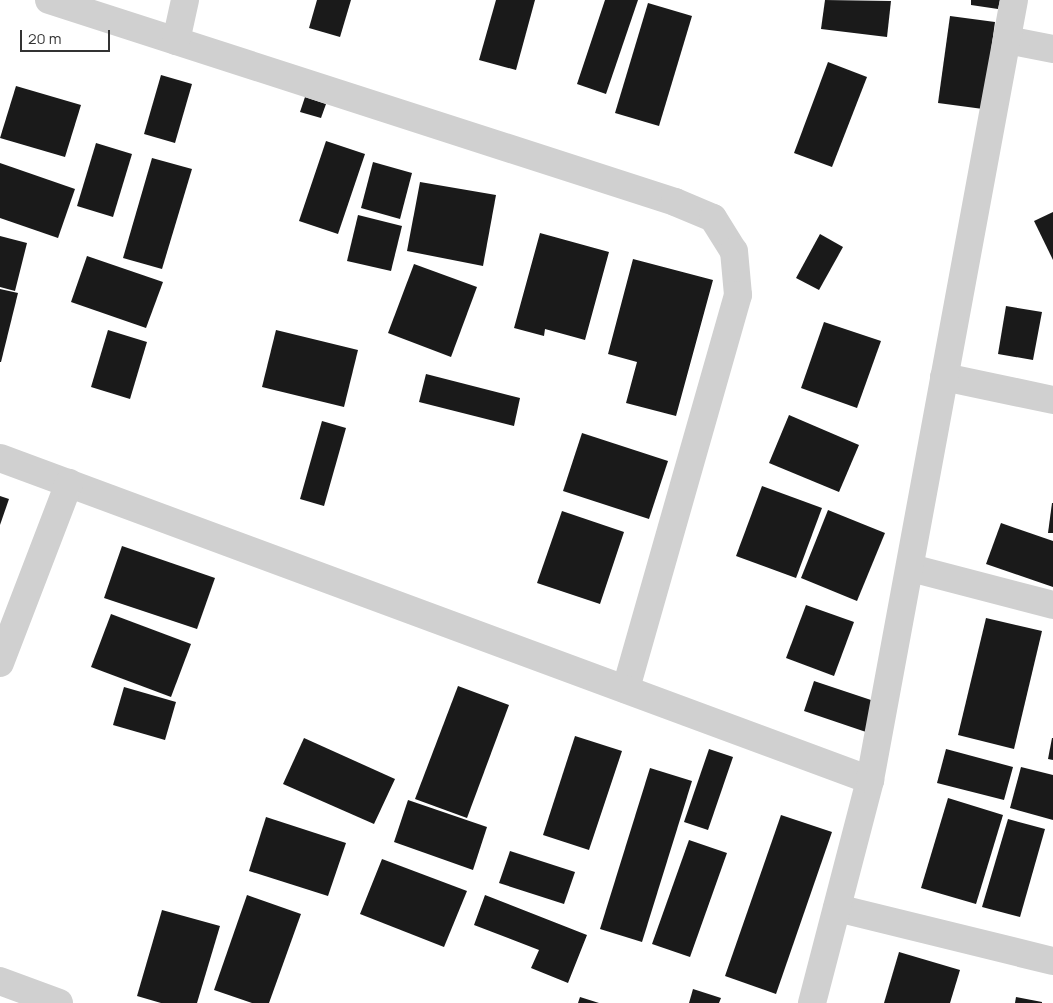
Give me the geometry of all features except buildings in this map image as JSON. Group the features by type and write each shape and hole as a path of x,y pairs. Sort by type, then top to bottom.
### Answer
{"street":[{"path":"49,0 675,202 713,218 734,251 738,295 626,689"},
{"path":"176,41 185,0"},
{"path":"812,1003 870,780 911,568 944,377 1014,0"},
{"path":"1007,40 1053,49"},
{"path":"944,377 1053,400"},
{"path":"0,458 870,780"},
{"path":"0,663 69,483"},
{"path":"911,568 1053,605"},
{"path":"837,908 1053,961"},
{"path":"0,980 59,1003"}]}
